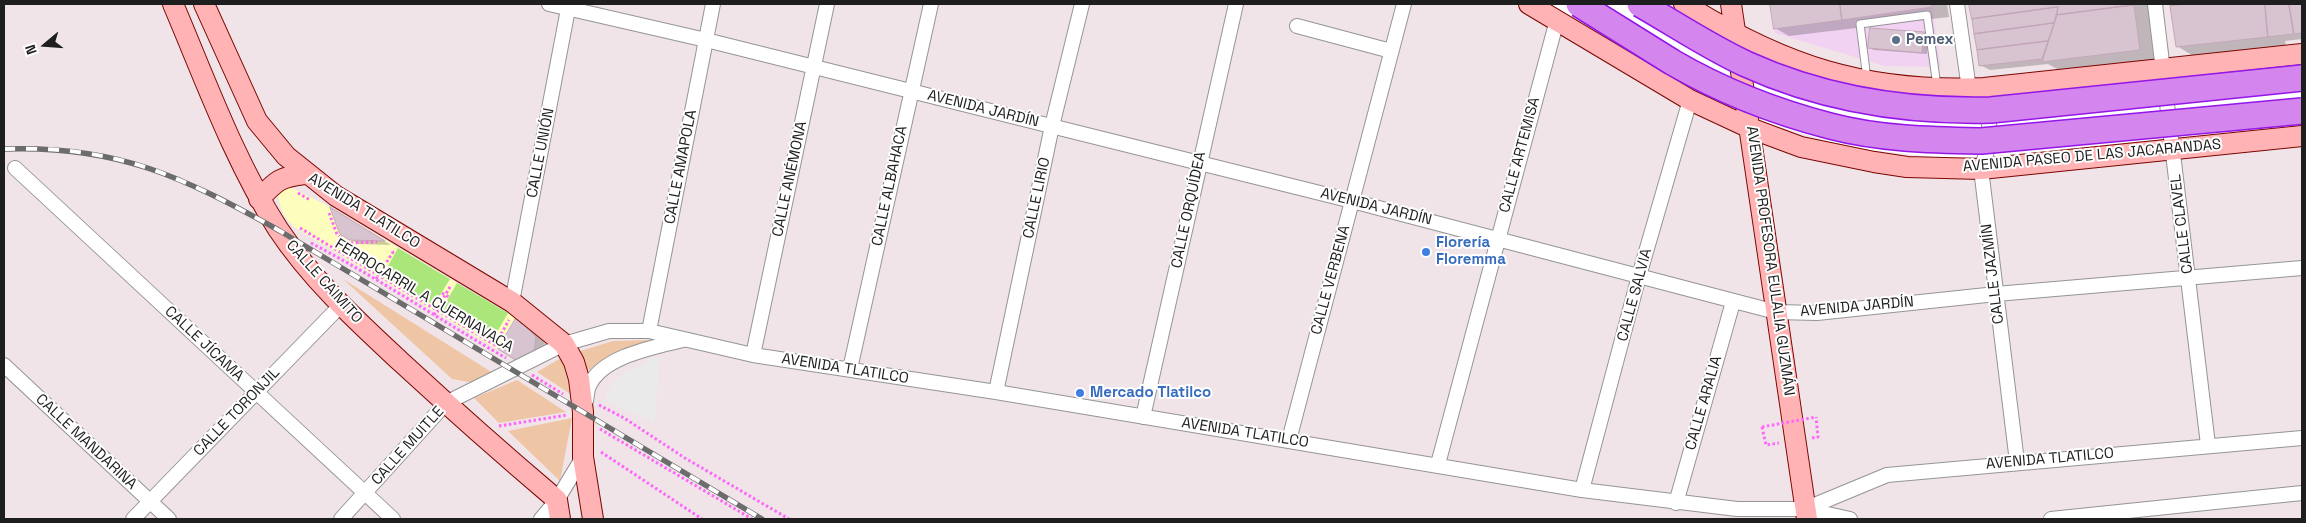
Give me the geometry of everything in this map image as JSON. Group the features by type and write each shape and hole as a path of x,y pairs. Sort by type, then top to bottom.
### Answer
{"highway":[{"path":"1579,4 1674,63 1712,82 1792,114 1831,126 1872,134 1928,140 1981,141 2302,110"},
{"path":"1640,4 1713,47 1776,77 1823,92 1916,108 1953,111 1991,110 2302,78"}],"main road":[{"name":"CALLE CAIMITO","path":"172,4 260,199 280,231 303,262 340,305 558,510"},
{"name":"AVENIDA TLATILCO","path":"204,4 258,121 286,156 305,174 336,196 459,270 512,314 564,344 574,362 579,379 577,413"},
{"name":"AVENIDA PASEO DE LAS JACARANDAS","path":"1529,4 1690,100 1750,128 1801,147 1874,162 1924,168 1981,169 2302,136"},
{"path":"1684,4 1765,49 1802,64 1836,75 1868,81 1937,88 1977,88 2302,54"},
{"name":"AVENIDA PROFESORA EULALIA GUZMÁN","path":"1732,4 1806,514"},
{"path":"260,199 284,176 305,174"},
{"path":"577,413 594,519"}],"street":[{"name":"AVENIDA JARDÍN","path":"549,4 569,6 1498,237 1733,302 1776,312 1817,313 1996,294 2302,268"},
{"name":"CALLE AMAPOLA","path":"650,331 712,4"},
{"name":"CALLE ANÉMONA","path":"753,355 827,4"},
{"name":"CALLE ALBAHACA","path":"850,369 910,91 931,4"},
{"name":"CALLE LIRIO","path":"996,392 1052,126 1082,4"},
{"name":"CALLE ORQUÍDEA","path":"1143,417 1236,4"},
{"name":"CALLE VERBENA","path":"1289,440 1404,4"},
{"name":"CALLE JAZMÍN","path":"1957,4 1991,140 1981,169 2017,462"},
{"name":"CALLE CLAVEL","path":"2155,4 2208,445"},
{"name":"CALLE UNIÓN","path":"512,314 569,6"},
{"name":"CALLE ARTEMISA","path":"1438,464 1557,20"},
{"path":"1297,26 1392,51"},
{"name":"CALLE SALVIA","path":"1582,490 1690,100"},
{"name":"CALLE JÍCAMA","path":"15,168 393,519"},
{"name":"CALLE ARALIA","path":"1676,503 1733,302"},
{"name":"CALLE TORONJIL","path":"133,519 340,305"},
{"name":"AVENIDA TLATILCO","path":"564,344 609,332 650,331 753,355 996,392 1438,464 1582,490 1676,503 1850,519"},
{"name":"AVENIDA TLATILCO","path":"577,413 594,377 609,364 638,352 686,339"},
{"name":"CALLE MUITLE","path":"341,519 446,403 564,344"},
{"name":"CALLE MANDARINA","path":"4,365 169,519"},
{"name":"AVENIDA TLATILCO","path":"1806,514 1887,474 2302,438"},
{"path":"541,519 558,510 584,449"},
{"path":"2051,519 2302,493"}],"lane":[{"path":"1868,81 1860,24 1927,14 1937,88"}],"path":[{"path":"291,189 314,202"},
{"path":"329,211 337,234 346,243 377,242 393,252 391,258 376,279"},
{"path":"293,224 495,345"},
{"name":"FERROCARRIL A CUERNAVACA","path":"307,241 376,279 572,399 577,413 604,433 752,519"},
{"path":"434,315 459,270"},
{"path":"492,351 512,314"},
{"path":"501,426 577,413 597,418 598,405 624,418 693,463 789,519"},
{"path":"1766,445 1762,427 1816,417 1818,437"},
{"path":"584,449 702,519"}],"shaded area":[{"path":"1932,7 1941,67 1885,66 1775,33 1774,29"},
{"path":"343,279 493,373 474,383 452,379"},
{"path":"650,340 612,355 584,373 577,352 613,341"},
{"path":"561,358 570,376 572,395 537,372"},
{"path":"647,358 660,358 654,422 606,401 607,392 614,382 629,370 646,365"},
{"path":"517,380 566,412 499,423 474,398"},
{"path":"572,418 560,481 508,431"}],"green space":[{"path":"288,186 330,207 524,323 536,337 534,352 517,361 294,227 290,224 281,208 278,193"},
{"path":"398,248 450,279 434,305 383,275"},
{"path":"457,283 508,313 493,339 442,309"}],"pier":[{"path":"1551,4 1662,4 1710,34 1749,53 1876,91 2302,63 2302,124 2023,154 1972,157 1933,157 1852,148 1766,123 1716,103 1674,80"}],"building":[{"path":"1770,4 1840,4 1842,20 1774,29"},
{"path":"1840,4 1931,4 1932,7 1842,20"},
{"path":"1969,4 2134,5 2057,15 2058,7 1972,19"},
{"path":"2188,4 2265,4 2268,37 2176,47 2170,6"},
{"path":"2265,4 2289,4 2294,34 2268,37"},
{"path":"2289,4 2302,4 2302,33 2294,34"},
{"path":"2134,5 2140,50 2042,62 2057,15"},
{"path":"2058,7 2054,23 1974,34 1972,19"},
{"path":"2054,23 2048,41 1977,50 1974,34"},
{"name":"Pemex","path":"1870,28 1924,32 1922,53 1868,48"},
{"path":"2048,41 2042,59 1979,66 1977,50"},
{"path":"330,207 385,241 349,240 340,234"},
{"path":"516,318 524,323 536,337 534,352 517,361 498,349"}],"railway":[{"path":"4,149 45,149 116,159 148,168 212,195 280,231 762,519"}],"place":[{"name":"Pemex","path":"1896,40"},
{"name":"Florería Floremma","path":"1426,252"},
{"name":"Mercado Tlatilco","path":"1080,393"}]}
